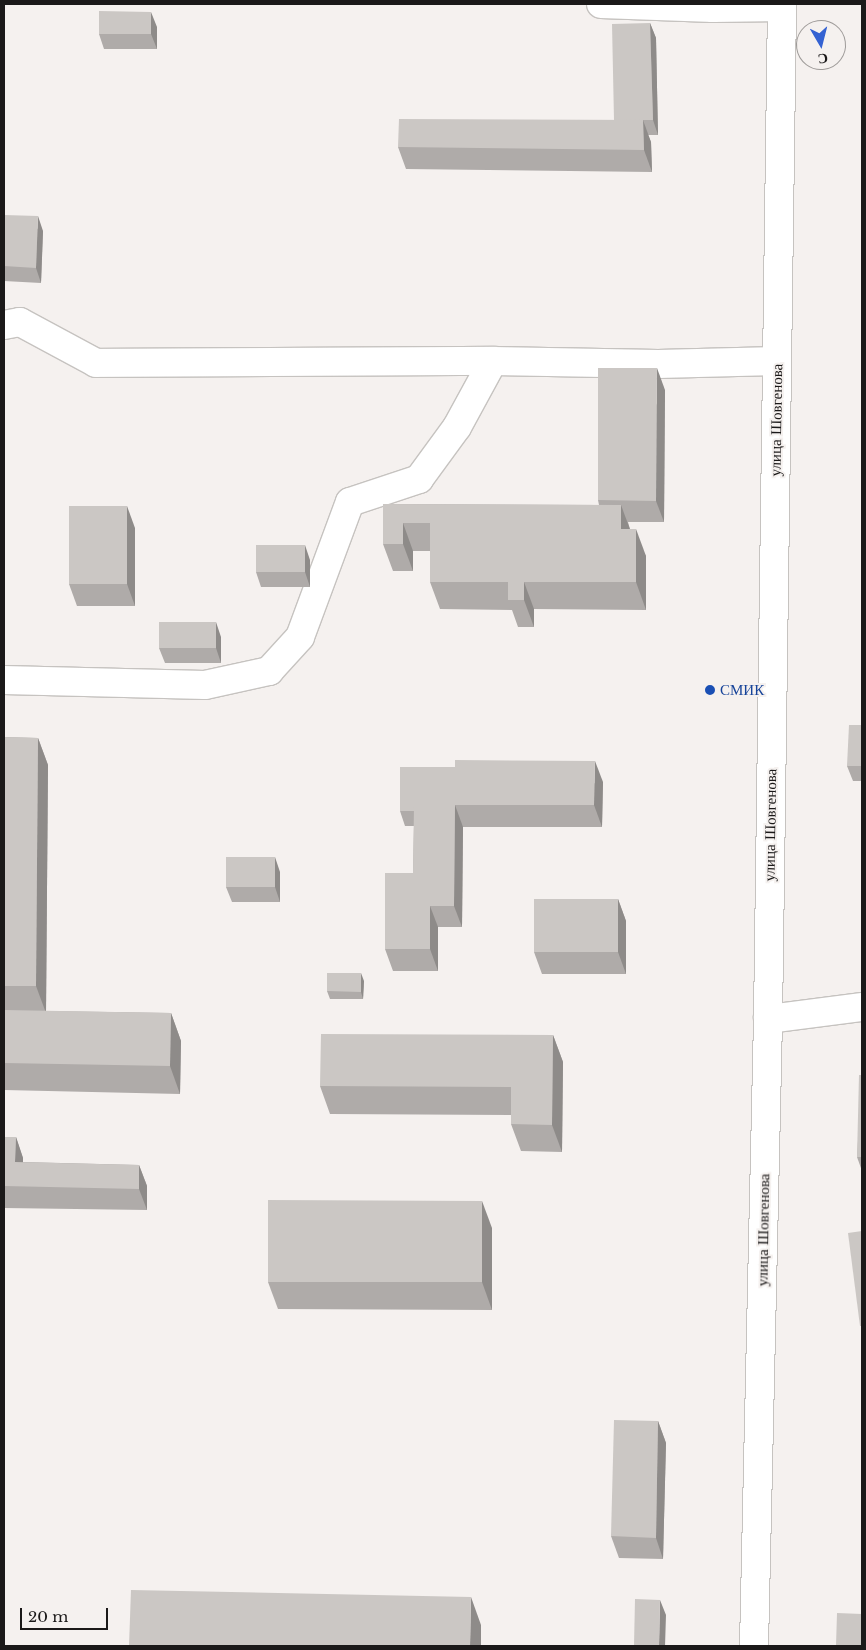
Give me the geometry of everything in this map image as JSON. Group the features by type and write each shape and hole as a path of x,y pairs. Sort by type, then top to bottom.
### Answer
{"street":[{"path":"601,4 782,5"},
{"name":"улица Шовгенова","path":"754,1646 768,1020 782,5"},
{"path":"4,325 20,322 96,363 493,361 658,364 777,361"},
{"path":"4,680 205,685 269,671 300,637 350,502 419,479 457,427 493,361"},
{"path":"768,1020 862,1007"}],"building":[{"path":"99,11 151,12 151,34 99,34"},
{"path":"650,23 653,120 614,120 612,24"},
{"path":"399,119 643,120 644,150 398,147"},
{"path":"4,215 38,216 36,268 4,266"},
{"path":"598,368 657,368 656,501 598,500"},
{"path":"383,504 621,505 621,529 636,529 636,582 524,582 524,600 508,600 508,582 430,582 430,523 403,523 403,544 383,544"},
{"path":"69,506 127,506 127,584 69,584"},
{"path":"256,545 305,545 305,572 256,572"},
{"path":"159,622 216,622 216,648 159,648"},
{"path":"849,725 862,725 862,766 847,766"},
{"path":"4,737 38,738 36,986 4,986"},
{"path":"455,760 595,761 594,805 455,805"},
{"path":"400,767 455,767 455,805 414,805 414,811 400,811"},
{"path":"414,805 455,805 454,906 430,906 430,949 385,949 385,873 413,873"},
{"path":"226,857 275,857 275,887 226,887"},
{"path":"534,899 618,899 618,952 534,952"},
{"path":"327,973 361,973 361,992 327,991"},
{"path":"4,1010 171,1013 170,1066 4,1063"},
{"path":"321,1034 553,1035 552,1125 511,1124 511,1087 320,1086"},
{"path":"859,1075 862,1075 862,1157 857,1157"},
{"path":"4,1137 16,1137 15,1162 139,1165 139,1189 4,1186"},
{"path":"268,1200 482,1201 482,1282 268,1282"},
{"path":"862,1231 862,1326 860,1326 848,1233"},
{"path":"614,1420 658,1421 656,1538 611,1536"},
{"path":"131,1590 471,1597 470,1646 129,1646"},
{"path":"635,1599 660,1600 659,1646 634,1646"},
{"path":"837,1613 862,1614 862,1646 836,1646"}],"place":[{"name":"СМИК","path":"710,690"}]}
